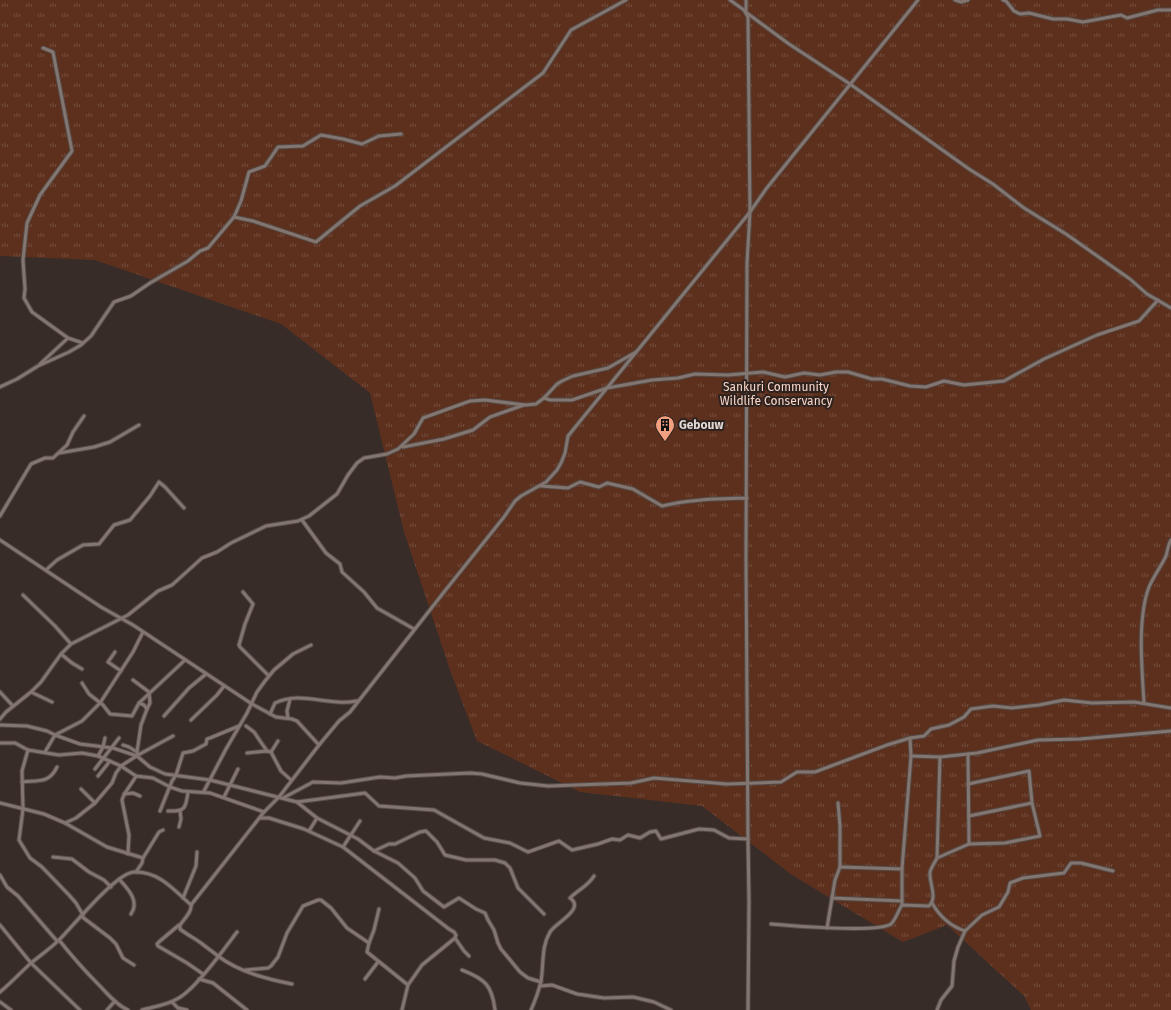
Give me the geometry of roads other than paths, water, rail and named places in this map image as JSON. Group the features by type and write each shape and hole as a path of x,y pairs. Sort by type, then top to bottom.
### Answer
{"street":[{"path":"234,217 253,221 316,242 360,206 395,186 543,73 571,30 626,0"},
{"path":"730,0 789,44 850,84 969,170 993,184 1024,208 1066,234 1130,279 1148,294 1171,308"},
{"path":"746,0 750,212 747,373 748,1010"},
{"path":"203,974 187,962 158,946 157,944 180,925 192,908 191,905 264,812 279,796 343,717 350,712 357,701 504,517 515,501 546,482 561,463 566,453 568,436 750,212 766,189 918,0"},
{"path":"955,0 961,2 968,0"},
{"path":"1003,0 1006,1 1014,11 1020,14 1029,13 1053,19 1067,19 1083,22 1121,15 1127,18 1158,10 1171,10"},
{"path":"43,48 53,52 72,151 40,195 27,224 23,260 25,289 24,298 32,312 68,338 83,343"},
{"path":"0,388 38,366 69,352 83,343 91,336 114,302 131,296 188,261 200,251 208,248 234,217 241,201 249,172 265,166 278,147 303,146 321,135 362,144 379,136 401,134"},
{"path":"544,398 550,400 572,400 607,388 652,380 678,378 695,374 763,372 785,377 804,373 820,375 836,372 848,372 872,379 882,379 910,386 926,387 944,381 964,385 1004,381 1044,359 1097,335 1139,321 1158,300"},
{"path":"38,366 68,338"},
{"path":"401,447 414,434 422,419 470,401 484,400 525,405 536,404 562,381 573,376 608,368 637,351"},
{"path":"0,718 32,692 45,678 61,654 71,644 128,615 158,591 172,585 202,558 217,552 231,543 266,526 302,520 309,516 338,494 348,475 357,463 364,458 387,454 401,447 444,439 473,430 490,417 525,405"},
{"path":"0,516 31,464 45,458 53,458 59,453 67,445 73,432 84,416"},
{"path":"59,453 94,447 110,442 139,425"},
{"path":"46,570 57,560 83,545 99,544 114,525 130,520 150,496 159,482 184,508"},
{"path":"541,486 568,488 580,482 599,487 606,483 633,489 662,506 694,500 747,498"},
{"path":"302,520 326,554 340,564 342,572 364,592 378,608 414,629"},
{"path":"0,540 252,704 276,717 288,718 297,721 319,745"},
{"path":"1144,703 1142,635 1143,612 1150,587 1165,558 1168,545 1171,540"},
{"path":"243,592 253,604 239,645 269,676"},
{"path":"23,595 71,644"},
{"path":"45,752 55,735 82,721 100,703 134,652 143,632"},
{"path":"204,791 252,704 257,692 269,676 292,654 311,645"},
{"path":"115,652 108,662 120,672"},
{"path":"61,654 82,669"},
{"path":"82,683 89,694 110,714 129,717 133,715 139,702 169,676 184,660"},
{"path":"164,716 189,688 206,674"},
{"path":"133,680 149,692 150,703 141,725 137,754"},
{"path":"191,720 217,695 224,686"},
{"path":"0,692 13,706"},
{"path":"32,692 52,702"},
{"path":"270,714 275,703 290,699 302,698 337,702 357,701"},
{"path":"288,718 287,711 290,699"},
{"path":"283,798 313,782 341,783 380,777 395,778 406,776 470,773 482,774 520,783 548,786 632,782 654,778 727,784 747,782 781,782 797,772 815,772 887,745 910,738 924,736 931,729 949,725 964,717 971,709 993,706 1012,708 1064,700 1092,703 1134,702 1171,708"},
{"path":"139,702 147,709"},
{"path":"0,725 27,726 47,731 80,744 103,746 137,754"},
{"path":"160,811 176,775 183,753 193,751 206,744 207,739 214,735 239,726"},
{"path":"246,726 254,732 267,751"},
{"path":"911,756 940,757 968,754 1038,740 1080,739 1171,731"},
{"path":"64,823 76,818 95,803 112,783 121,766 137,754 173,736"},
{"path":"98,756 103,746 104,738"},
{"path":"95,770 119,738"},
{"path":"771,924 827,928 876,928 890,924 895,918 902,905 902,869 911,756 910,738"},
{"path":"271,752 278,741"},
{"path":"0,743 15,743 28,750 59,755 82,753 98,756 121,766 136,776 153,778 170,787 188,792 204,791 264,812"},
{"path":"123,745 130,747 150,767 165,774 210,780 279,796 297,802 365,793 379,806 434,810 484,838 510,843 528,852 559,841 572,850 598,844 612,838 620,840 628,835 640,838 650,832 656,831 661,838 699,829 714,830 729,838 748,839"},
{"path":"28,750 22,771 23,809 19,836 21,844 30,858 42,867 76,903 82,915 110,938 116,944 123,958 134,965"},
{"path":"247,752 271,752 281,771 291,780"},
{"path":"968,754 969,844"},
{"path":"940,757 937,858 930,872 933,897 932,903 938,913 946,920 955,927 966,931"},
{"path":"98,776 110,761"},
{"path":"22,782 40,782 50,777 57,767"},
{"path":"224,797 238,769"},
{"path":"937,858 969,844 1005,843 1040,836 1032,803 1029,771 968,784"},
{"path":"128,854 129,835 122,800 124,794 136,776"},
{"path":"81,790 95,803"},
{"path":"168,810 180,811 186,806 188,792"},
{"path":"124,794 133,793 140,796"},
{"path":"297,802 316,818 366,844 374,851 398,862 415,878 423,891 444,907 460,898 483,912 494,930 501,949 524,976 540,984 555,986 570,992 604,998 634,997 654,1002 671,1010"},
{"path":"0,803 44,814 64,823 100,844 142,858"},
{"path":"827,928 835,880 840,867 840,826 838,803"},
{"path":"969,816 1032,803"},
{"path":"179,827 181,819 180,811"},
{"path":"260,818 269,818 309,831 343,847 454,932 456,935 455,938 469,956"},
{"path":"309,831 316,818"},
{"path":"343,847 360,821"},
{"path":"136,872 142,863 142,858 159,832 162,830"},
{"path":"374,851 389,844 395,844 416,836 420,832 426,831 437,842 445,855 466,860 495,860 505,864 510,868 518,888 544,914"},
{"path":"183,898 196,866 197,852"},
{"path":"53,857 72,859 89,872 104,880 111,887"},
{"path":"937,1010 941,1000 952,986 954,961 958,947 966,931 982,915 999,907 1008,892 1010,883 1023,878 1064,873 1071,864 1081,863 1113,870"},
{"path":"840,867 902,869"},
{"path":"0,992 31,963 58,941 119,879 128,873 144,873 160,878 170,885 191,905"},
{"path":"0,875 7,887 18,896 72,956 115,1001 128,1010"},
{"path":"531,1010 540,984 546,939 551,930 574,910 574,900 570,898 589,884 594,876"},
{"path":"119,879 128,889 135,902 134,909 131,914"},
{"path":"832,898 902,901"},
{"path":"243,970 268,968 271,966 278,957 287,933 302,906 318,900 321,900 331,908 347,928 368,943"},
{"path":"902,905 928,906 932,903"},
{"path":"379,909 374,930 368,943 367,952 408,985"},
{"path":"0,925 31,963 80,1010"},
{"path":"180,925 180,929 184,932 218,956 243,970 252,974 292,984"},
{"path":"142,1010 152,1009 172,1002 183,996 199,979 236,932"},
{"path":"402,1010 408,985 422,965 455,938"},
{"path":"365,979 378,962"},
{"path":"462,970 479,977 492,992 495,1010"},
{"path":"199,979 213,983 247,1010"},
{"path":"108,1010 115,1001"},
{"path":"0,1002 11,1010"},
{"path":"172,1002 178,1008 187,1010"}],"place":[{"name":"Gebouw","path":"665,442"}],"park label":[{"name":"Sankuri Community Wildlife Conservancy","path":"776,394"}]}
